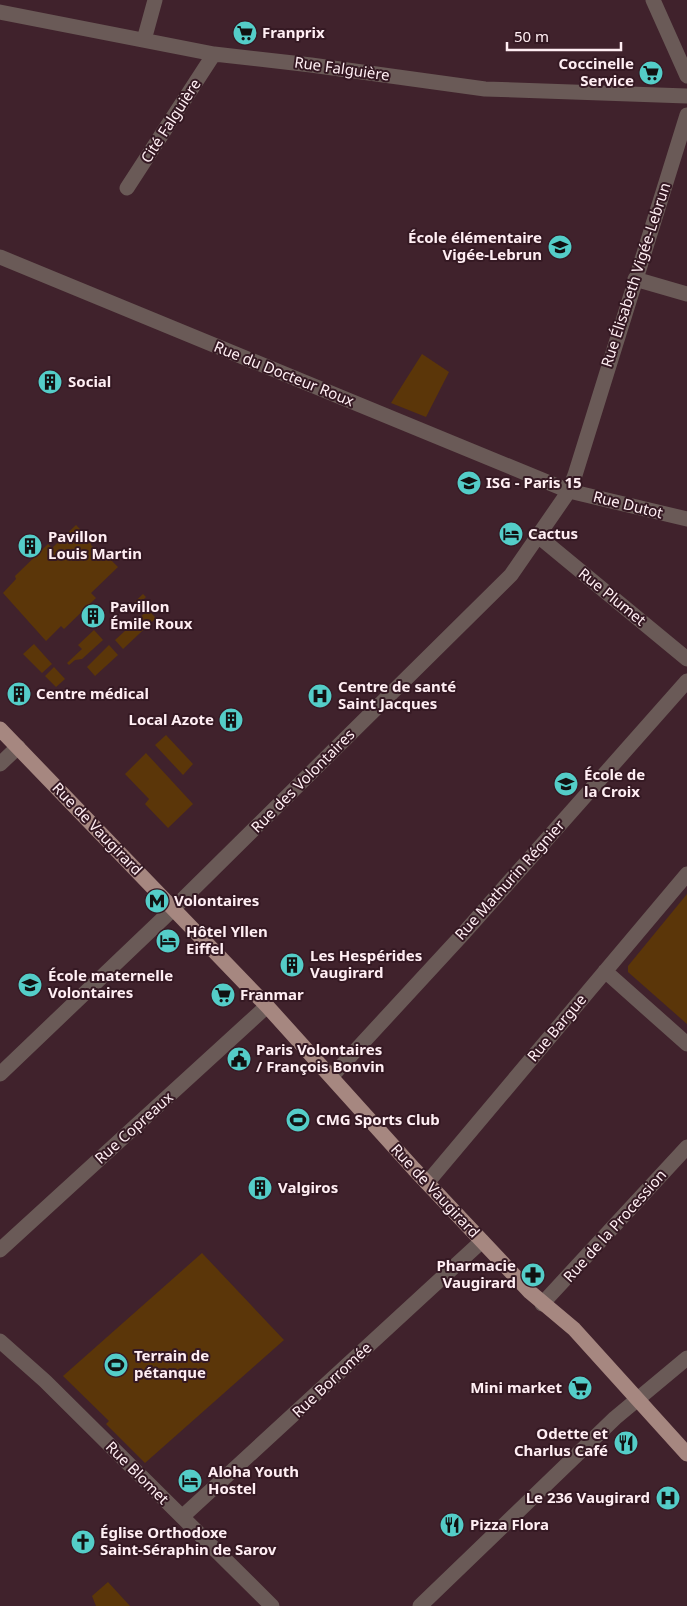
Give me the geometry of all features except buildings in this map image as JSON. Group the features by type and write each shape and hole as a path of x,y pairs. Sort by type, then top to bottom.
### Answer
{"main road":[{"name":"Rue de Vaugirard","path":"0,729 267,1006 332,1076 426,1183 542,1304 574,1329 687,1454"}],"street":[{"path":"144,40 155,0"},
{"path":"653,0 687,76"},
{"name":"Rue Falguière","path":"0,12 214,54 321,66 485,89 687,96"},
{"name":"Cité Falguière","path":"128,188 214,54"},
{"name":"Rue Élisabeth Vigée-Lebrun","path":"586,435 687,115"},
{"name":"Rue du Docteur Roux","path":"0,258 569,490"},
{"path":"635,279 687,294"},
{"name":"Rue des Volontaires","path":"0,1074 174,908 511,575 569,490 586,435"},
{"name":"Rue Dutot","path":"569,490 687,519"},
{"name":"Rue Plumet","path":"538,536 687,658"},
{"name":"Rue Mathurin Régnier","path":"332,1076 456,941 687,682"},
{"path":"0,764 18,747"},
{"name":"Rue Bargue","path":"426,1183 687,874"},
{"path":"605,971 687,1044"},
{"name":"Rue Copreaux","path":"0,1250 267,1006"},
{"name":"Rue de la Procession","path":"542,1304 687,1147"},
{"name":"Rue Borromée","path":"182,1517 482,1241"},
{"name":"Rue Blomet","path":"0,1341 45,1381 272,1606"},
{"path":"420,1606 638,1398 687,1358"}],"shaded area":[{"path":"422,354 449,372 426,417 391,403"},
{"path":"76,525 91,540 91,545 99,553 104,553 118,567 91,593 96,598 64,629 61,626 46,641 3,593 16,579 15,576 48,544 52,548"},
{"path":"143,594 146,597 130,613 127,609"},
{"path":"148,610 156,618 123,649 115,640"},
{"path":"94,630 103,640 82,659 75,660 69,665 67,663 82,649 78,645"},
{"path":"34,644 52,664 42,673 23,654"},
{"path":"109,645 118,655 95,676 87,667"},
{"path":"54,667 65,679 56,687 45,676"},
{"path":"166,735 193,764 183,775 155,745"},
{"path":"146,753 193,804 168,828 145,804 149,799 125,774"},
{"path":"687,894 687,1024 628,972 628,966"},
{"path":"202,1253 284,1340 145,1463 106,1424 109,1421 63,1376"},
{"path":"108,1582 130,1606 96,1606 92,1596"}],"place":[{"name":"Franprix","path":"245,33"},
{"name":"Coccinelle Service","path":"651,73"},
{"name":"École élémentaire Vigée-Lebrun","path":"560,247"},
{"name":"Social","path":"50,382"},
{"name":"ISG - Paris 15","path":"469,483"},
{"name":"Cactus","path":"511,534"},
{"name":"Pavillon Louis Martin","path":"30,546"},
{"name":"Pavillon Émile Roux","path":"93,616"},
{"name":"Centre médical","path":"19,694"},
{"name":"Centre de santé Saint Jacques","path":"320,696"},
{"name":"Local Azote","path":"231,720"},
{"name":"École de la Croix","path":"566,784"},
{"name":"Volontaires","path":"157,901"},
{"name":"Hôtel Yllen Eiffel","path":"168,941"},
{"name":"Les Hespérides Vaugirard","path":"292,965"},
{"name":"École maternelle Volontaires","path":"30,985"},
{"name":"Franmar","path":"223,995"},
{"name":"Paris Volontaires / François Bonvin","path":"239,1059"},
{"name":"CMG Sports Club","path":"298,1120"},
{"name":"Valgiros","path":"260,1188"},
{"name":"Pharmacie Vaugirard","path":"533,1275"},
{"name":"Terrain de pétanque","path":"116,1365"},
{"name":"Mini market","path":"580,1388"},
{"name":"Odette et Charlus Café","path":"626,1443"},
{"name":"Aloha Youth Hostel","path":"190,1481"},
{"name":"Le 236 Vaugirard","path":"668,1498"},
{"name":"Pizza Flora","path":"452,1525"},
{"name":"Église Orthodoxe Saint-Séraphin de Sarov","path":"83,1542"}]}
